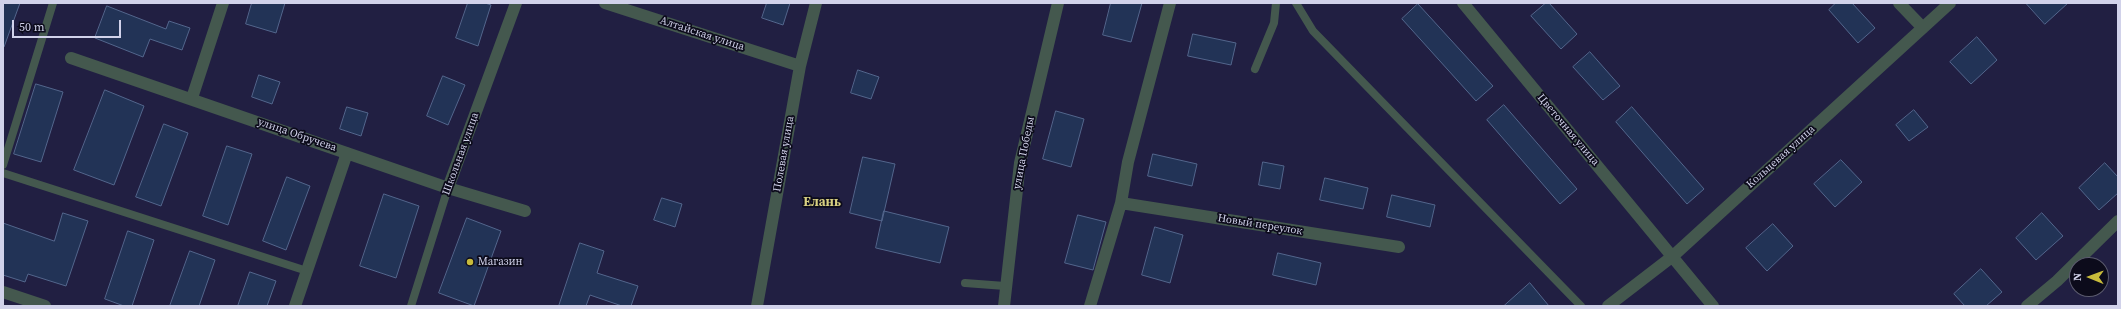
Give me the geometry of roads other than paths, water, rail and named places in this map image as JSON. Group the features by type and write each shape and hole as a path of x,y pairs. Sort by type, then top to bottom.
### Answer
{"street":[{"path":"192,98 223,3"},
{"name":"Школьная улица","path":"448,188 516,3"},
{"name":"Алтайская улица","path":"605,3 800,66"},
{"name":"Полевая улица","path":"757,306 800,66 816,3"},
{"name":"улица Победы","path":"1004,306 1005,286 1020,163 1058,3"},
{"path":"1090,306 1121,203 1128,162 1170,3"},
{"name":"Цветочная улица","path":"1463,3 1713,306"},
{"path":"1899,3 1923,28"},
{"name":"Кольцевая улица","path":"1608,306 1673,256 1950,3"},
{"name":"улица Обручева","path":"71,58 192,98 448,188 524,211"},
{"path":"295,306 347,153"},
{"name":"Новый переулок","path":"1121,203 1399,247"},
{"path":"2027,306 2057,281 2118,221"},
{"path":"3,292 45,306"}],"lane":[{"path":"3,165 54,3"},
{"path":"1255,69 1274,23 1276,3"},
{"path":"1296,3 1313,31 1580,306"},
{"path":"3,173 306,271"},
{"name":"Школьная улица","path":"411,306 448,188"},
{"path":"965,283 1005,286"}],"place":[{"name":"Магазин","path":"470,262"}],"district":[{"name":"Елань","path":"822,203"}]}
